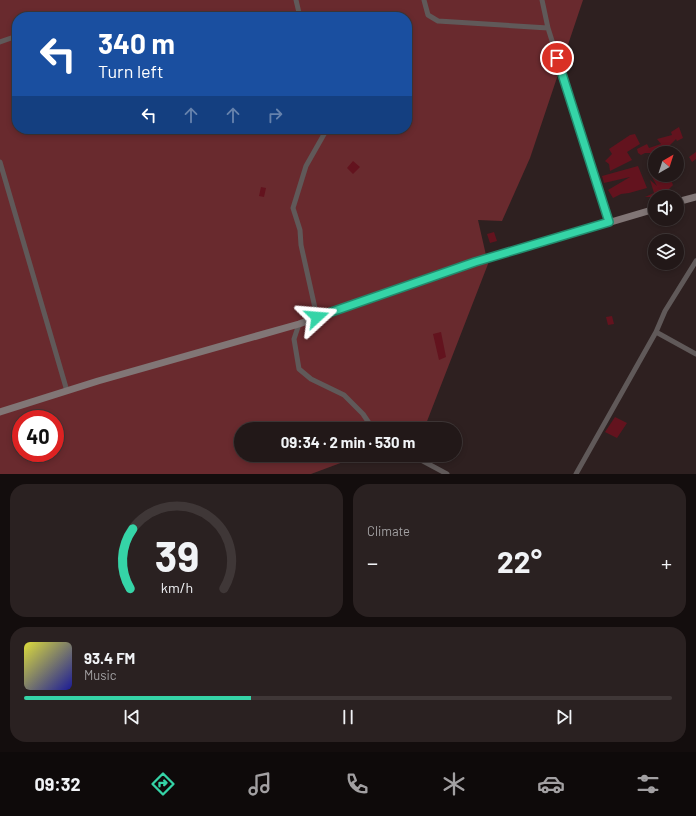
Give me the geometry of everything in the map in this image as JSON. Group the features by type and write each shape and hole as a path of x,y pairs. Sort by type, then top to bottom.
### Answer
{"street":[{"path":"296,0 299,12"},
{"path":"424,0 428,15 438,21 548,28"},
{"path":"542,0 548,28 609,222"},
{"path":"0,42 12,38"},
{"path":"317,317 301,245 300,230 293,208 306,166 325,134"},
{"path":"0,162 68,391"},
{"path":"684,200 696,197"},
{"path":"0,412 299,324 475,262 648,211"},
{"path":"576,474 656,332 665,311 696,261"},
{"path":"299,324 294,339 299,369 312,379 344,395 363,414 368,422"},
{"path":"656,332 696,354"},
{"path":"425,462 447,474"}],"shaded area":[{"path":"0,0 583,0 530,158 502,221 478,220 488,264 427,422 234,422 234,462 343,462 311,474 0,474"}],"building":[{"path":"679,127 683,138 677,141 676,139 669,146 655,146 661,144 657,139 672,135 671,132"},
{"path":"635,134 640,144 627,152 632,160 610,171 609,164 605,161 612,154 609,149 630,135"},
{"path":"647,144 648,153 641,155 638,153 637,149"},
{"path":"696,152 696,159 692,162 689,157"},
{"path":"353,161 360,167 353,174 347,168"},
{"path":"638,166 647,188 621,194 613,198 608,190 630,177 604,183 602,176"},
{"path":"651,182 657,186 655,182 672,182 673,185 670,190 653,190"},
{"path":"261,187 266,188 264,197 259,196"},
{"path":"494,232 497,241 490,243 487,234"},
{"path":"612,316 614,324 608,325 606,317"},
{"path":"441,332 446,357 439,360 433,334"},
{"path":"615,417 627,423 617,438 605,432"}],"route":[{"path":"317,317 475,262 609,222 557,58"}]}
